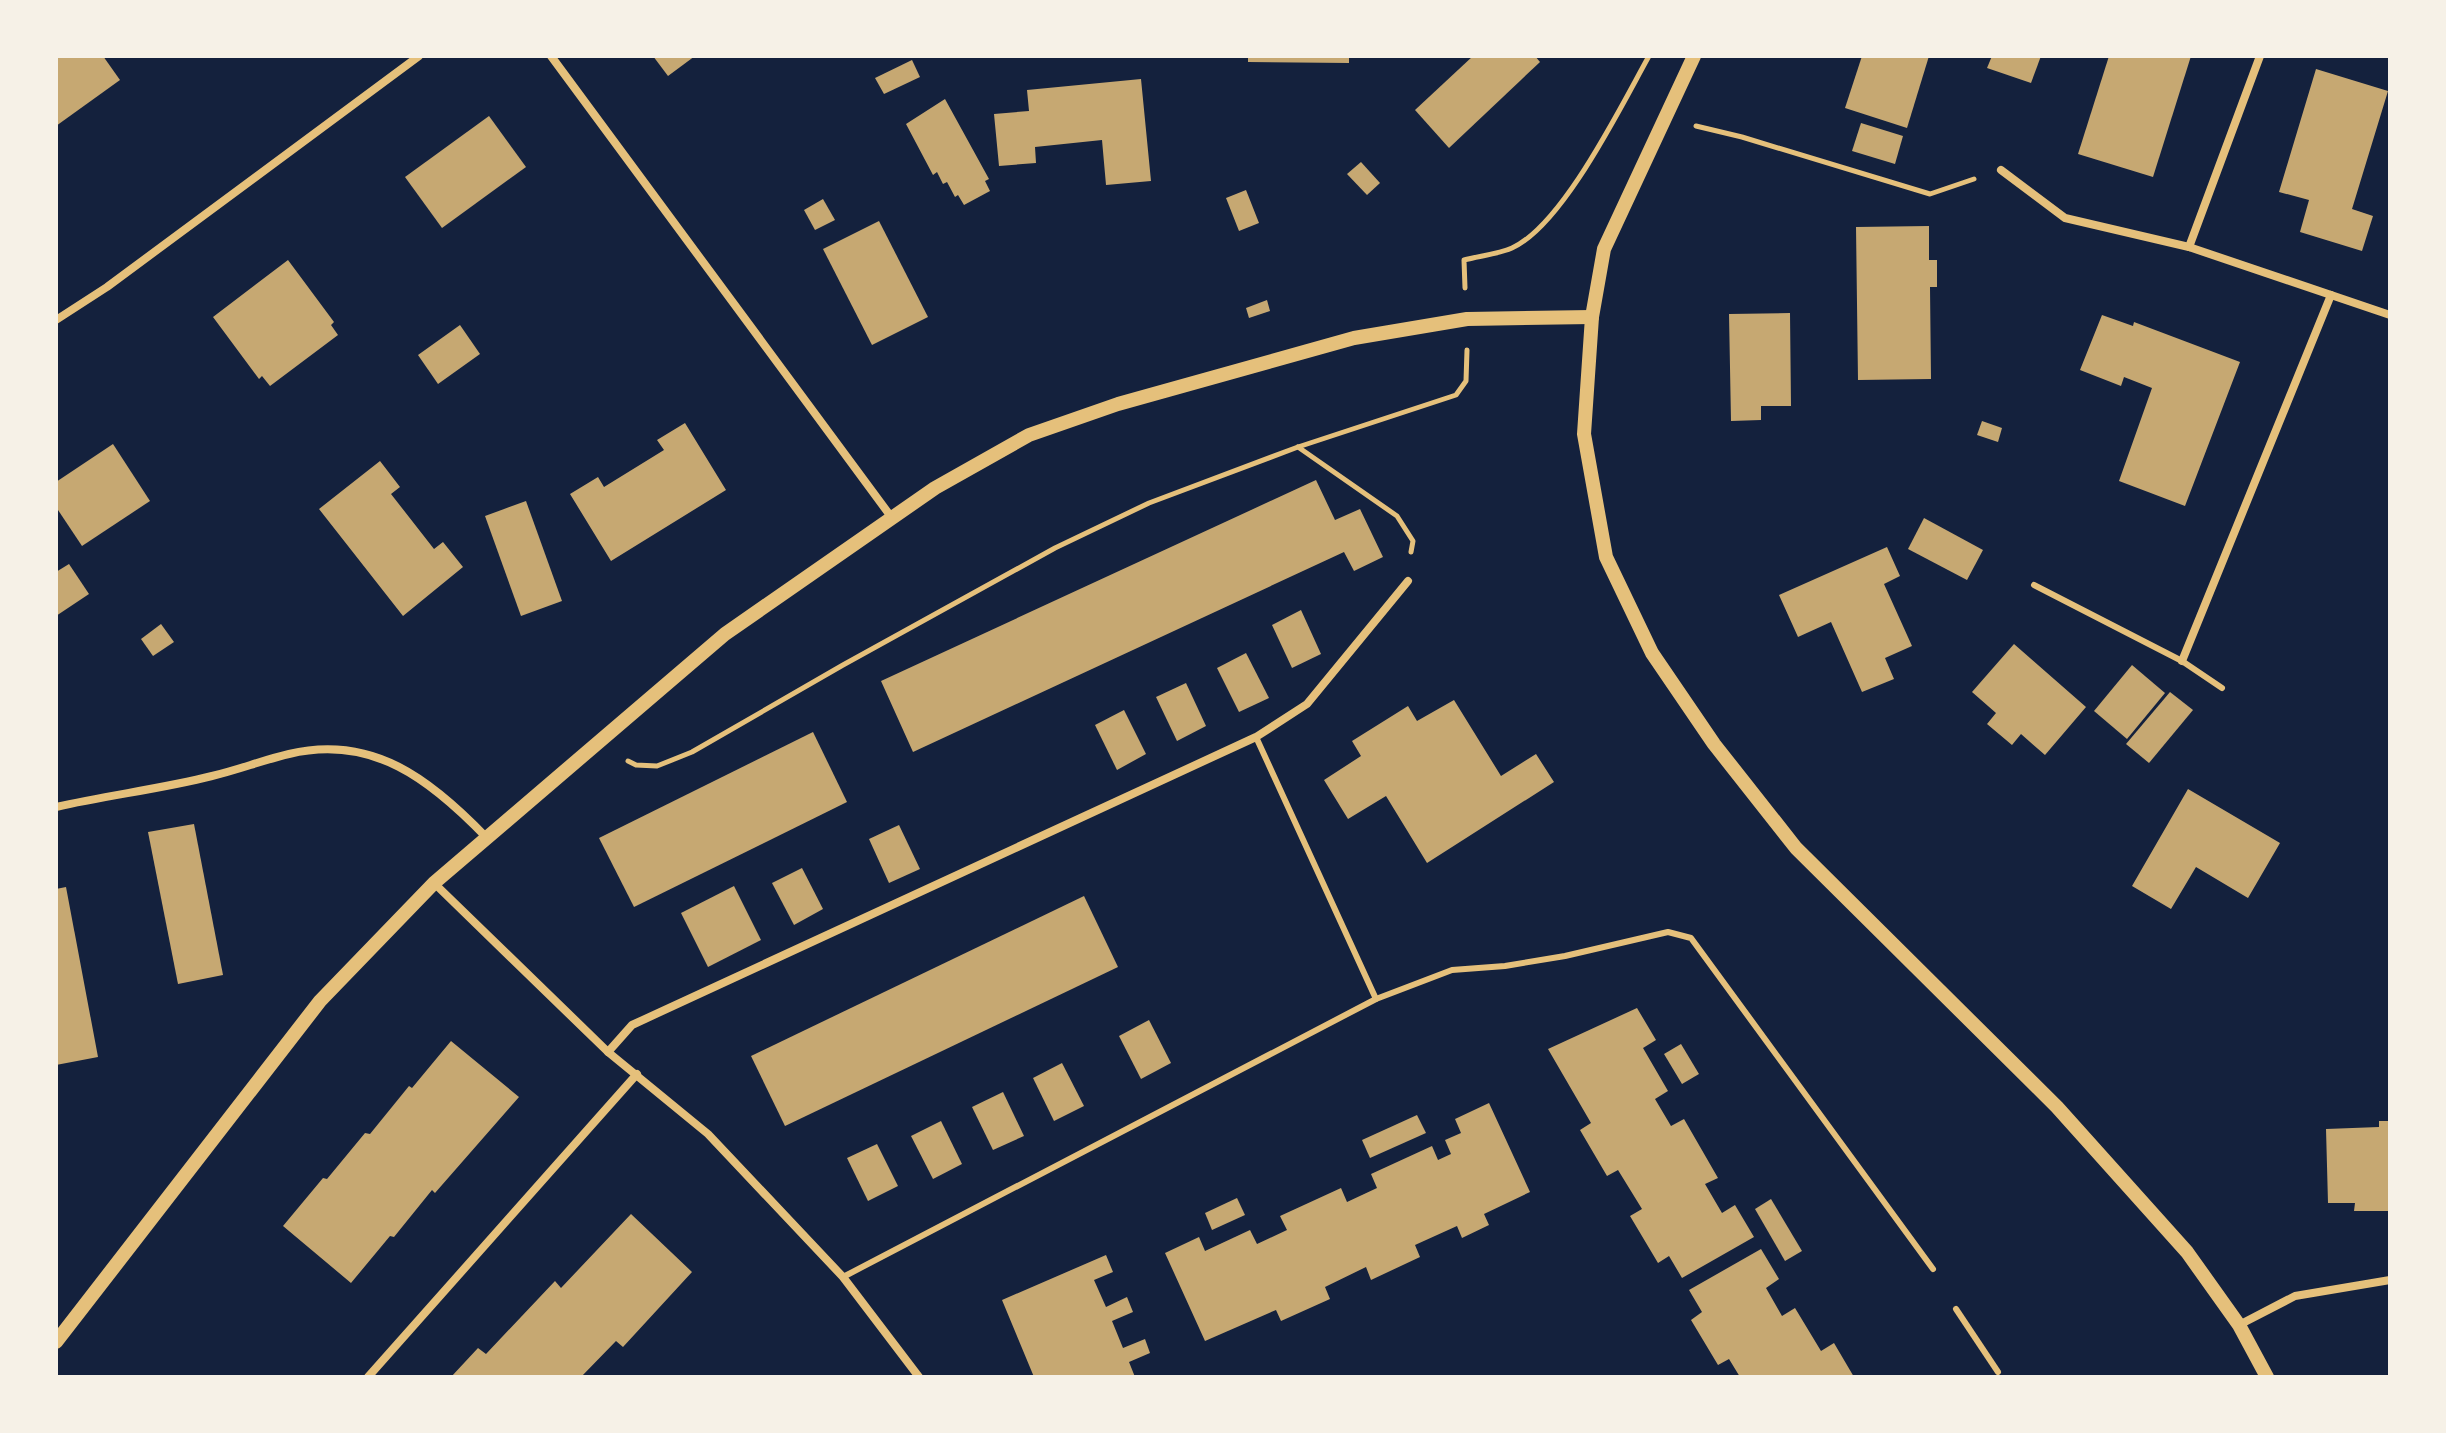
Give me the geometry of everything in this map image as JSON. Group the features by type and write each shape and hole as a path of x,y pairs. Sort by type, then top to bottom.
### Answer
{"street":[{"path":"56,320 107,287 419,56"},
{"path":"551,56 892,518"},
{"path":"1694,56 1604,249 1592,317 1584,434 1606,557 1652,653 1714,744 1796,848 2057,1107 2187,1252 2239,1325 2267,1377"},
{"path":"2189,247 2260,56"},
{"path":"2001,170 2065,218 2189,247 2390,315"},
{"path":"2182,661 2331,295"},
{"path":"56,1342 320,1001 434,883 725,634 935,488 1029,435 1118,404 1354,338 1467,319 1592,317"},
{"path":"608,1052 632,1025 1256,737 1307,704 1408,581"},
{"path":"56,807 211,776 290,753 328,748 368,753 413,773 457,808 486,837"},
{"path":"434,883 608,1052 708,1134 843,1277 919,1377"},
{"path":"368,1377 637,1074"},
{"path":"2239,1325 2295,1296 2390,1280"}],"lane":[{"path":"2034,585 2182,661 2222,688"},
{"path":"1256,737 1376,999"},
{"path":"843,1277 1376,999 1452,970 1505,966 1565,956 1668,932 1691,938 1933,1269"},
{"path":"1956,1309 1998,1372"}],"path":[{"path":"1464,260 1513,248 1556,209 1587,165 1649,56"},
{"path":"1666,118 1742,137 1930,194 2001,170"},
{"path":"594,747 636,765 657,766 692,752 1055,548 1149,503 1298,447 1456,395 1466,381"},
{"path":"1298,447 1397,516 1413,541 1408,581"}],"building":[{"path":"56,56 103,56 120,80 56,126"},
{"path":"653,56 695,56 668,76"},
{"path":"1248,56 1349,56 1349,63 1248,62"},
{"path":"1473,56 1535,56 1540,62 1449,148 1415,110"},
{"path":"1862,56 1929,56 1907,128 1845,108"},
{"path":"1992,56 2041,56 2031,83 1987,68"},
{"path":"2109,56 2191,56 2153,177 2078,154"},
{"path":"912,60 920,77 884,94 875,78"},
{"path":"2316,69 2388,91 2352,209 2373,216 2362,251 2300,232 2309,200 2279,192"},
{"path":"1141,79 1151,181 1106,185 1102,140 1035,147 1036,163 999,166 994,114 1029,111 1027,90"},
{"path":"945,99 989,179 985,181 990,191 964,205 958,195 955,197 947,182 943,184 937,172 933,175 906,124"},
{"path":"489,116 526,167 442,228 405,177"},
{"path":"1861,123 1903,136 1895,164 1852,151"},
{"path":"1361,162 1380,183 1367,195 1347,174"},
{"path":"1246,190 1259,223 1239,231 1226,198"},
{"path":"823,199 835,220 815,230 804,210"},
{"path":"879,221 928,317 872,345 823,249"},
{"path":"1929,226 1929,260 1937,260 1937,287 1930,287 1931,379 1858,380 1856,227"},
{"path":"288,260 334,322 331,325 338,335 270,386 262,376 259,379 213,317"},
{"path":"1267,300 1270,311 1249,318 1246,308"},
{"path":"1790,313 1791,406 1761,406 1761,420 1731,421 1729,314"},
{"path":"2102,315 2133,326 2134,322 2240,362 2185,506 2119,481 2152,388 2124,377 2121,386 2080,370"},
{"path":"460,325 480,354 438,384 418,355"},
{"path":"1982,421 2002,428 1998,442 1977,435"},
{"path":"685,423 726,490 611,561 570,494 598,477 604,487 664,450 657,440"},
{"path":"113,444 150,501 82,546 56,507 56,482"},
{"path":"380,461 400,487 391,494 434,549 443,542 463,567 403,616 319,509"},
{"path":"1316,480 1335,520 1360,509 1383,557 1354,571 1344,552 913,752 881,681"},
{"path":"526,501 562,601 521,616 485,516"},
{"path":"1924,518 1983,550 1967,580 1908,549"},
{"path":"1887,547 1900,576 1884,584 1912,646 1885,658 1894,679 1862,692 1831,622 1798,637 1779,595"},
{"path":"69,564 89,594 56,616 56,572"},
{"path":"1301,610 1321,654 1292,668 1272,625"},
{"path":"161,624 174,642 153,656 141,639"},
{"path":"2014,644 2086,707 2045,755 2021,734 2012,745 1987,724 1996,713 1972,692"},
{"path":"1246,653 1269,698 1239,712 1217,668"},
{"path":"2132,665 2165,693 2127,739 2094,711"},
{"path":"1186,683 1206,726 1177,741 1156,697"},
{"path":"2170,692 2193,710 2149,763 2126,744"},
{"path":"1454,700 1501,776 1536,754 1554,782 1427,863 1386,796 1348,819 1324,780 1361,756 1352,741 1408,706 1417,721"},
{"path":"1124,710 1146,754 1117,770 1095,725"},
{"path":"813,732 847,802 634,907 599,838"},
{"path":"2188,789 2280,843 2248,898 2196,867 2171,909 2132,886"},
{"path":"194,824 223,975 178,984 148,832"},
{"path":"899,825 920,869 889,883 869,839"},
{"path":"802,868 823,909 794,925 772,883"},
{"path":"734,886 761,940 708,967 681,913"},
{"path":"66,887 98,1057 56,1065 56,889"},
{"path":"1084,896 1118,967 785,1126 751,1056"},
{"path":"1637,1008 1656,1040 1643,1048 1668,1091 1655,1099 1671,1126 1684,1119 1718,1178 1705,1184 1722,1213 1735,1205 1754,1237 1682,1278 1669,1256 1658,1263 1630,1216 1642,1209 1618,1170 1607,1176 1580,1130 1591,1123 1548,1049"},
{"path":"1149,1020 1171,1063 1141,1079 1119,1036"},
{"path":"451,1041 519,1097 435,1193 432,1190 394,1237 390,1236 351,1283 283,1226 365,1133 370,1134 409,1086 412,1088"},
{"path":"1681,1044 1699,1074 1682,1084 1664,1054"},
{"path":"1062,1063 1084,1106 1054,1121 1033,1078"},
{"path":"1003,1092 1024,1136 993,1150 972,1107"},
{"path":"1489,1103 1530,1192 1484,1214 1489,1225 1462,1238 1457,1226 1415,1245 1420,1257 1371,1280 1366,1267 1325,1287 1330,1299 1281,1321 1276,1310 1205,1341 1165,1253 1199,1237 1205,1251 1250,1230 1257,1244 1287,1230 1280,1216 1341,1188 1347,1202 1377,1188 1371,1174 1432,1146 1438,1160 1451,1154 1445,1140 1461,1133 1455,1119"},
{"path":"1417,1115 1426,1133 1370,1158 1362,1140"},
{"path":"941,1121 962,1164 933,1179 911,1136"},
{"path":"2379,1121 2390,1121 2390,1211 2354,1211 2355,1203 2328,1203 2326,1129 2379,1127"},
{"path":"877,1144 898,1186 868,1201 847,1158"},
{"path":"1237,1198 1245,1215 1212,1230 1205,1213"},
{"path":"1771,1199 1802,1251 1785,1261 1755,1209"},
{"path":"631,1214 692,1272 623,1347 616,1341 581,1377 451,1377 478,1348 486,1354 555,1281 561,1288"},
{"path":"1761,1249 1779,1279 1766,1288 1782,1316 1795,1308 1821,1351 1834,1343 1854,1377 1740,1377 1729,1359 1718,1365 1691,1320 1702,1312 1689,1290"},
{"path":"1106,1255 1113,1272 1094,1280 1106,1307 1127,1297 1133,1312 1112,1321 1123,1348 1145,1339 1150,1353 1129,1362 1135,1377 1034,1377 1002,1300"}]}
